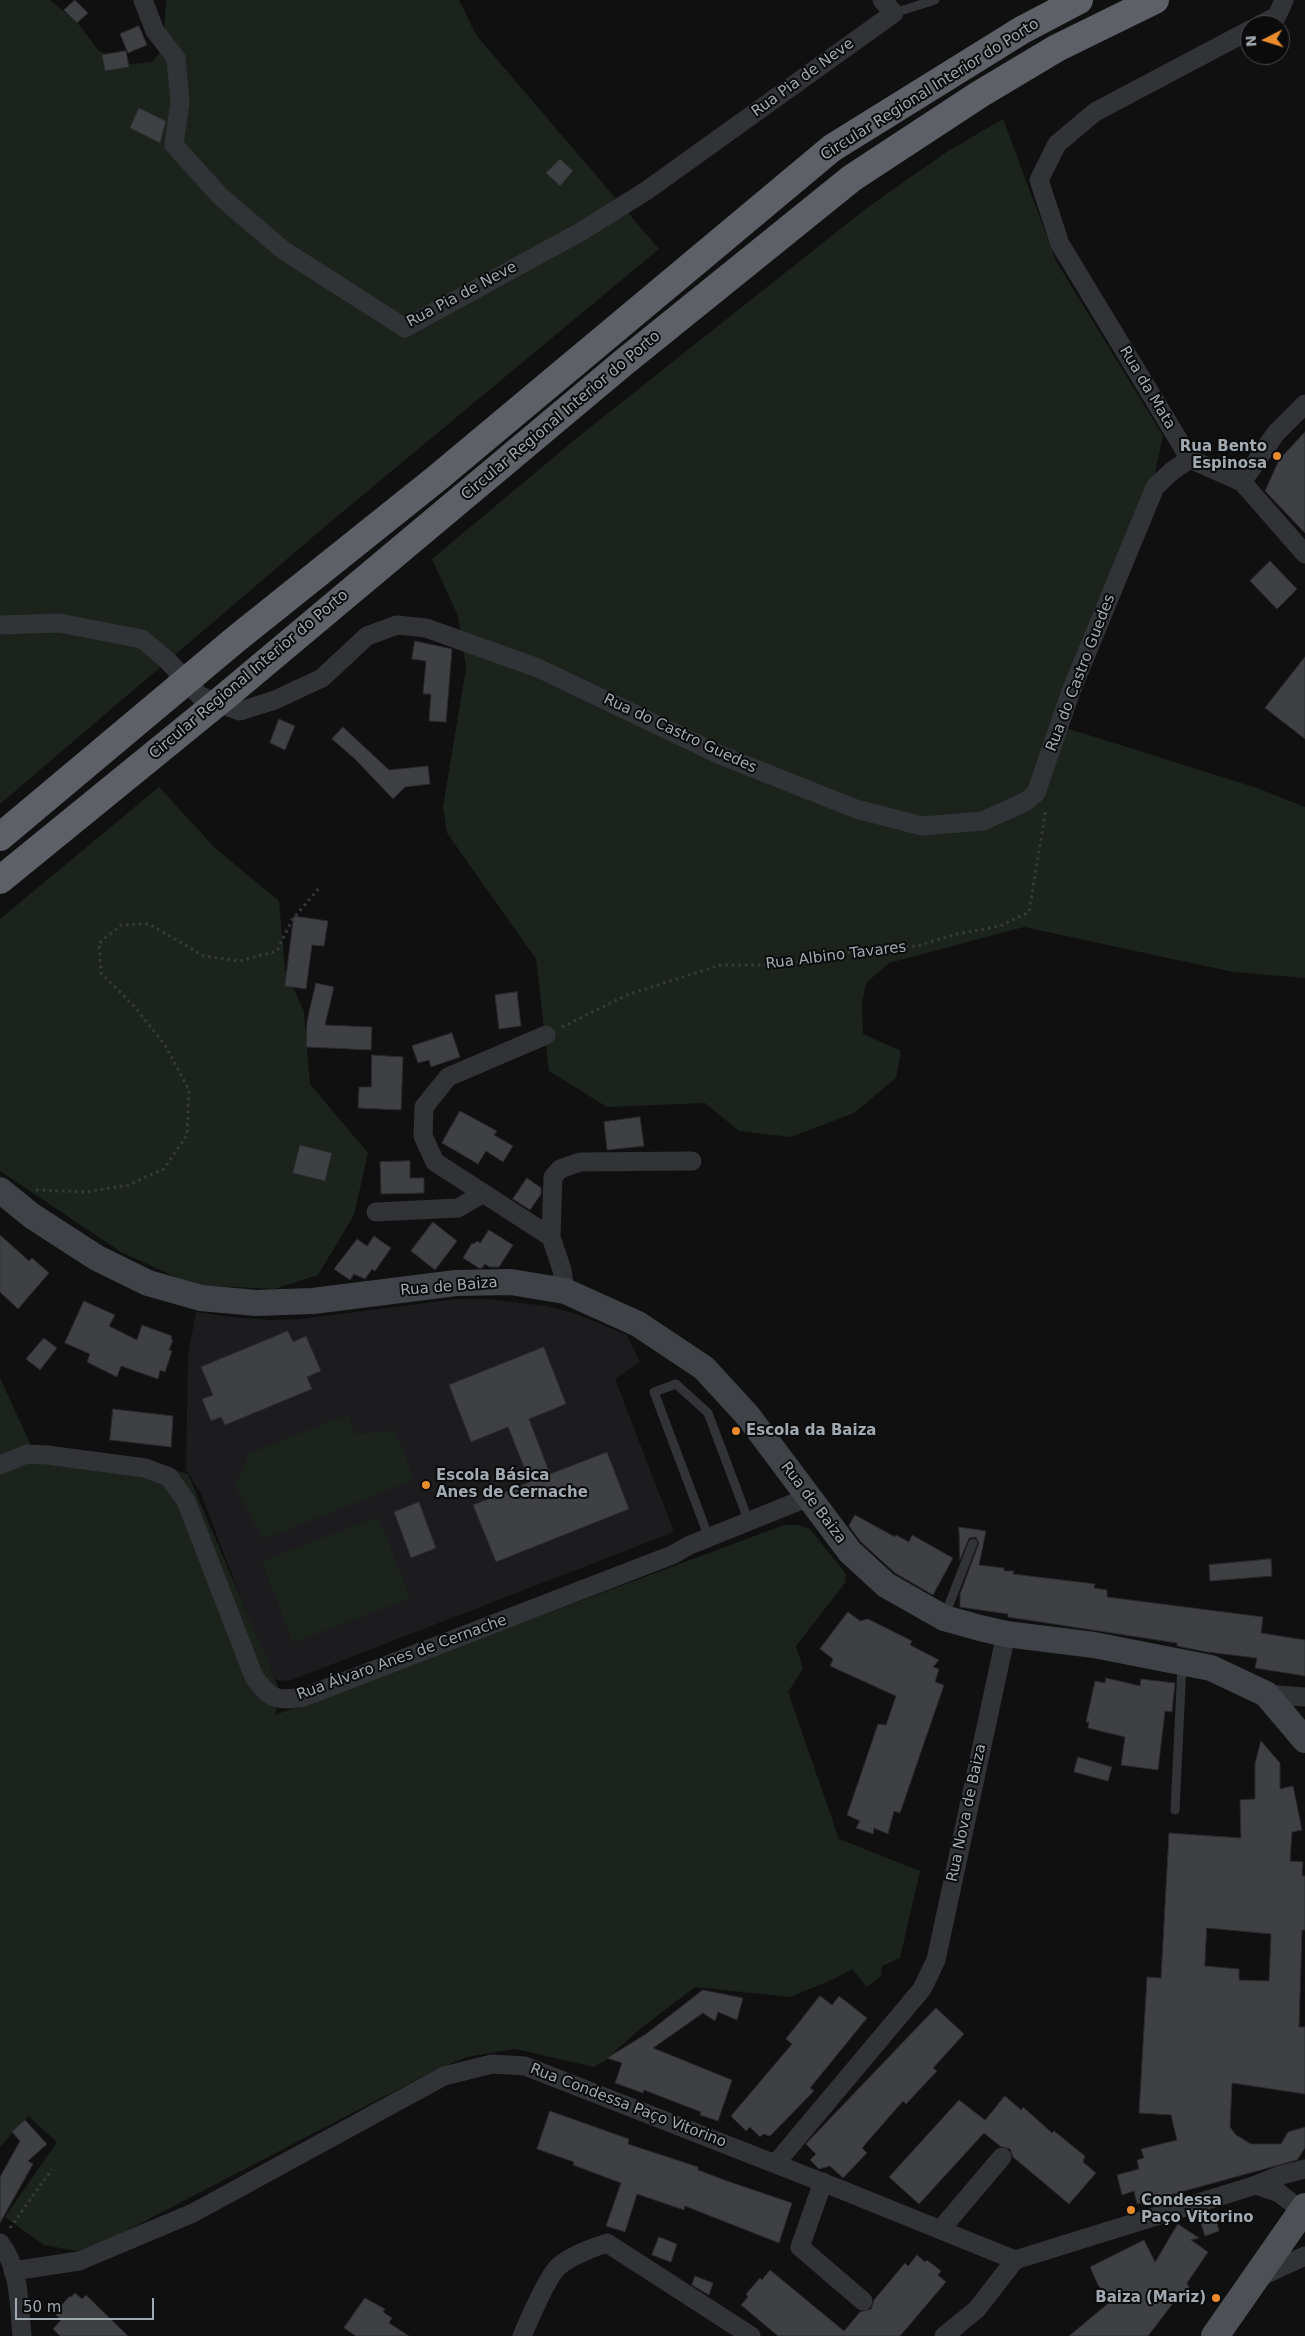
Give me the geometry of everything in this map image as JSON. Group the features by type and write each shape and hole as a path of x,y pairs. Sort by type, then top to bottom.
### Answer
{"highway":[{"name":"Circular Regional Interior do Porto","path":"0,837 236,639 436,479 832,148 1022,30 1079,0"},
{"name":"Circular Regional Interior do Porto","path":"0,880 278,653 623,363 852,178 972,99 1056,48 1155,0"}],"main road":[{"path":"1215,2336 1304,2210"}],"street":[{"name":"Rua Pia de Neve","path":"143,0 155,31 176,58 180,102 174,145 221,197 282,250 405,328 582,231 646,191 888,7"},
{"path":"1277,15 1284,0"},
{"name":"Rua da Mata","path":"1190,459 1060,244 1039,180 1057,144 1095,112 1240,35"},
{"path":"1242,482 1276,433 1305,404"},
{"path":"1190,459 1242,482 1305,554"},
{"name":"Rua do Castro Guedes","path":"0,625 59,623 101,629 142,639 167,660 200,696 240,711 275,700 322,678 367,636 397,625 426,628 538,668 718,754 856,809 922,826 983,821 1025,802 1036,793 1071,691 1155,487 1172,470 1190,459"},
{"path":"546,1035 448,1077 424,1106 423,1136 435,1162 550,1237"},
{"path":"564,1291 562,1270 550,1237 553,1177 560,1169 580,1162 692,1161"},
{"name":"Rua de Baiza","path":"0,1190 32,1216 97,1258 148,1283 201,1298 256,1304 313,1301 456,1283 502,1282 564,1291 638,1324 704,1368 748,1416 850,1552 886,1585 944,1618 1006,1634 1094,1646 1211,1668 1266,1694 1305,1740"},
{"path":"376,1212 458,1208 482,1194"},
{"name":"Rua Álvaro Anes de Cernache","path":"0,1464 27,1454 47,1455 145,1468 169,1477 186,1501 254,1677 266,1693 283,1700 304,1697 663,1559 709,1538 809,1498"},
{"name":"Rua Nova de Baiza","path":"776,2163 922,1989 936,1960 1006,1634"},
{"path":"1266,1694 1305,1697"},
{"name":"Rua Condessa Paço Vitorino","path":"13,2271 79,2261 193,2213 444,2076 492,2064 525,2066 776,2163 1015,2260"},
{"path":"941,2229 1002,2157"},
{"path":"944,2336 977,2309 1015,2260 1305,2169"},
{"path":"822,2182 800,2247 863,2301"},
{"path":"1256,2185 1271,2189 1304,2210"},
{"path":"0,2243 5,2249 13,2271 22,2336"},
{"path":"522,2336 536,2303 558,2267 595,2247 608,2243 750,2336"},
{"path":"1256,2278 1305,2256"}],"lane":[{"path":"888,7 935,0"},
{"path":"709,1538 654,1392 676,1384 708,1414 749,1522"},
{"path":"944,1618 973,1543"},
{"path":"1175,1810 1182,1662"}],"path":[{"name":"Rua Albino Tavares","path":"546,1035 627,995 720,965 785,965 862,950 917,946 957,934 1000,926 1029,912 1046,809 1036,793"},
{"path":"29,1190 87,1192 128,1185 164,1168 187,1135 189,1090 166,1045 134,1006 101,973 99,943 121,926 149,924 204,956 240,961 277,951 292,920 320,887"},
{"path":"0,2243 52,2169"}],"shaded area":[{"path":"0,0 50,0 77,22 98,50 123,65 152,62 163,49 166,0 459,0 476,35 659,249 334,519 0,804"},
{"path":"1003,119 1056,261 1163,436 1155,473 1059,701 1063,727 1257,788 1305,807 1305,978 1233,972 1024,927 889,963 866,983 862,1003 863,1034 901,1051 896,1078 854,1113 791,1137 739,1131 705,1103 607,1107 549,1071 536,959 447,833 443,807 466,668 458,616 432,559 578,437 868,207 948,151"},
{"path":"159,787 215,848 279,901 285,970 304,1012 310,1084 368,1153 354,1215 318,1275 274,1289 193,1285 121,1252 0,1171 0,919"},
{"name":"Escola Básica Anes de Cernache","path":"457,1299 488,1299 546,1306 574,1313 627,1335 640,1362 615,1379 674,1532 289,1681 277,1680 269,1671 201,1494 186,1469 188,1354 196,1312 269,1320 301,1319"},
{"path":"0,1378 33,1450 169,1469 188,1474 279,1689 275,1715 784,1525 799,1525 810,1529 846,1574 845,1583 796,1646 803,1669 788,1692 839,1839 920,1871 900,1958 882,1966 881,1976 867,1987 852,1969 836,1978 790,1997 695,1987 640,2029 604,2061 594,2067 515,2049 467,2057 437,2069 120,2234 77,2251 44,2245 5,2217 57,2142 28,2116 0,2147"},
{"path":"348,1415 355,1434 395,1431 414,1480 263,1539 235,1486 249,1453"},
{"path":"378,1517 410,1598 293,1643 262,1561"}],"building":[{"path":"75,0 88,13 77,23 64,10"},
{"path":"139,26 147,45 128,53 120,34"},
{"path":"126,51 129,67 105,71 102,55"},
{"path":"139,108 166,121 160,143 130,128"},
{"path":"560,159 573,171 560,186 546,173"},
{"path":"1305,432 1305,533 1265,491 1279,460"},
{"path":"1270,561 1297,589 1277,609 1250,581"},
{"path":"415,641 452,649 446,722 429,721 431,694 423,694 426,661 412,659"},
{"path":"1305,657 1305,739 1265,708"},
{"path":"279,719 295,726 285,750 270,743"},
{"path":"343,727 389,770 428,766 430,784 405,787 393,799 356,760 332,739"},
{"path":"294,916 328,921 324,946 312,945 306,989 285,986"},
{"path":"316,983 334,987 325,1025 372,1027 371,1050 306,1047 307,1022"},
{"path":"517,992 521,1026 499,1029 495,995"},
{"path":"452,1033 460,1057 431,1067 429,1060 418,1063 412,1046"},
{"path":"372,1055 403,1057 401,1110 358,1108 359,1087 371,1087"},
{"path":"460,1111 497,1131 494,1135 513,1146 503,1162 486,1151 478,1164 442,1143"},
{"path":"640,1117 644,1146 607,1150 604,1122"},
{"path":"300,1145 332,1153 325,1181 293,1173"},
{"path":"410,1161 410,1178 424,1178 424,1193 381,1194 380,1162"},
{"path":"527,1178 541,1188 541,1194 530,1210 513,1199"},
{"path":"433,1222 457,1241 435,1270 411,1251"},
{"path":"489,1230 513,1245 499,1267 490,1267 485,1264 482,1268 479,1268 463,1258 472,1243 474,1244 477,1241 480,1243"},
{"path":"0,1235 29,1261 32,1258 49,1273 18,1309 0,1292"},
{"path":"374,1236 391,1248 375,1271 372,1269 365,1279 354,1274 350,1280 334,1269 357,1239 367,1246"},
{"path":"84,1301 115,1315 109,1326 137,1340 142,1325 172,1336 171,1339 173,1340 169,1350 172,1351 165,1372 160,1370 158,1379 121,1366 117,1377 87,1362 90,1354 65,1343"},
{"path":"288,1331 293,1342 306,1336 321,1371 307,1377 312,1389 225,1425 221,1417 211,1421 202,1399 213,1395 201,1367"},
{"path":"44,1338 57,1348 40,1370 26,1359"},
{"path":"544,1347 566,1404 529,1419 550,1474 607,1452 629,1509 496,1562 473,1505 530,1482 508,1427 471,1442 449,1385"},
{"path":"113,1409 173,1416 171,1447 110,1440"},
{"path":"419,1502 436,1548 411,1558 394,1512"},
{"path":"855,1515 895,1537 896,1535 909,1542 912,1535 953,1558 933,1595 895,1573 861,1542 849,1526"},
{"path":"959,1527 986,1531 979,1565 1004,1568 1004,1571 1014,1571 1013,1574 1095,1584 1094,1588 1107,1590 1107,1597 1263,1617 1261,1633 1305,1640 1305,1676 1255,1668 1257,1658 1207,1652 1177,1646 1177,1643 1008,1617 1008,1614 960,1607 960,1594 979,1543 976,1537 969,1538 960,1560"},
{"path":"1271,1559 1272,1576 1210,1581 1209,1565"},
{"path":"848,1612 860,1621 868,1619 912,1641 910,1645 939,1660 933,1667 939,1669 935,1682 944,1685 900,1813 894,1811 888,1834 874,1828 873,1834 856,1828 860,1821 847,1815 878,1724 886,1725 896,1696 830,1666 833,1659 820,1649"},
{"path":"1106,1678 1140,1686 1141,1679 1175,1683 1172,1712 1165,1711 1158,1770 1121,1765 1125,1737 1088,1728 1089,1722 1086,1722 1095,1681 1105,1683"},
{"path":"1261,1741 1280,1763 1280,1789 1293,1786 1302,1830 1292,1832 1290,1861 1303,1862 1302,1876 1305,1876 1305,1930 1302,1930 1299,2027 1305,2027 1305,2094 1232,2083 1230,2127 1236,2135 1251,2144 1281,2144 1288,2132 1305,2127 1305,2148 1297,2160 1137,2204 1134,2191 1122,2195 1117,2175 1139,2169 1137,2160 1144,2158 1141,2149 1177,2140 1171,2115 1139,2113 1147,1977 1161,1978 1169,1833 1241,1838 1240,1800 1255,1799 1255,1764","holes":["1207,1928 1271,1934 1269,1981 1239,1980 1239,1969 1205,1966"]},
{"path":"1078,1757 1112,1767 1108,1781 1074,1772"},
{"path":"703,1990 743,1998 737,2020 718,2012 715,2021 703,2013 653,2048 732,2080 718,2121 700,2115 701,2112 644,2090 643,2093 615,2083 622,2063 607,2058 646,2034"},
{"path":"820,1996 832,2005 839,1996 867,2018 810,2088 814,2091 770,2136 763,2134 760,2137 750,2127 746,2131 731,2116 792,2044 786,2039"},
{"path":"936,2008 964,2034 933,2068 937,2071 906,2104 903,2101 862,2148 867,2153 843,2178 830,2166 819,2169 810,2160 816,2154 806,2144"},
{"path":"1005,2096 1021,2110 1023,2107 1052,2133 1054,2131 1085,2156 1083,2162 1096,2173 1069,2204 1013,2157 1010,2149 1000,2146 984,2133 919,2204 889,2177 959,2100 985,2120"},
{"path":"550,2111 629,2139 628,2144 698,2167 698,2170 792,2203 779,2243 685,2206 684,2210 637,2194 625,2232 606,2226 621,2183 573,2165 574,2162 537,2149"},
{"path":"25,2120 47,2144 28,2161 33,2164 0,2223 0,2177 20,2141 12,2132"},
{"path":"1215,2215 1219,2231 1205,2236 1200,2220"},
{"path":"1178,2224 1199,2238 1191,2240 1208,2252 1187,2283 1191,2292 1177,2298 1148,2336 1069,2336 1111,2301 1098,2285 1090,2267 1144,2240 1155,2262"},
{"path":"659,2237 677,2244 671,2262 652,2255"},
{"path":"917,2255 941,2271 938,2275 946,2282 900,2336 778,2336 741,2305 748,2297 746,2294 770,2270 844,2331 860,2312 871,2309 874,2300 905,2263 908,2266"},
{"path":"695,2276 713,2283 709,2295 692,2285"},
{"path":"75,2293 82,2299 86,2295 128,2336 60,2336 53,2329 61,2320 54,2313"},
{"path":"365,2298 385,2309 383,2312 392,2318 389,2323 409,2336 356,2336 344,2328"}],"place":[{"name":"Rua Bento Espinosa","path":"1277,456"},
{"name":"Escola da Baiza","path":"736,1431"},
{"name":"Escola Básica Anes de Cernache","path":"426,1485"},
{"name":"Condessa Paço Vitorino","path":"1131,2210"},
{"name":"Baiza (Mariz)","path":"1216,2298"}]}
